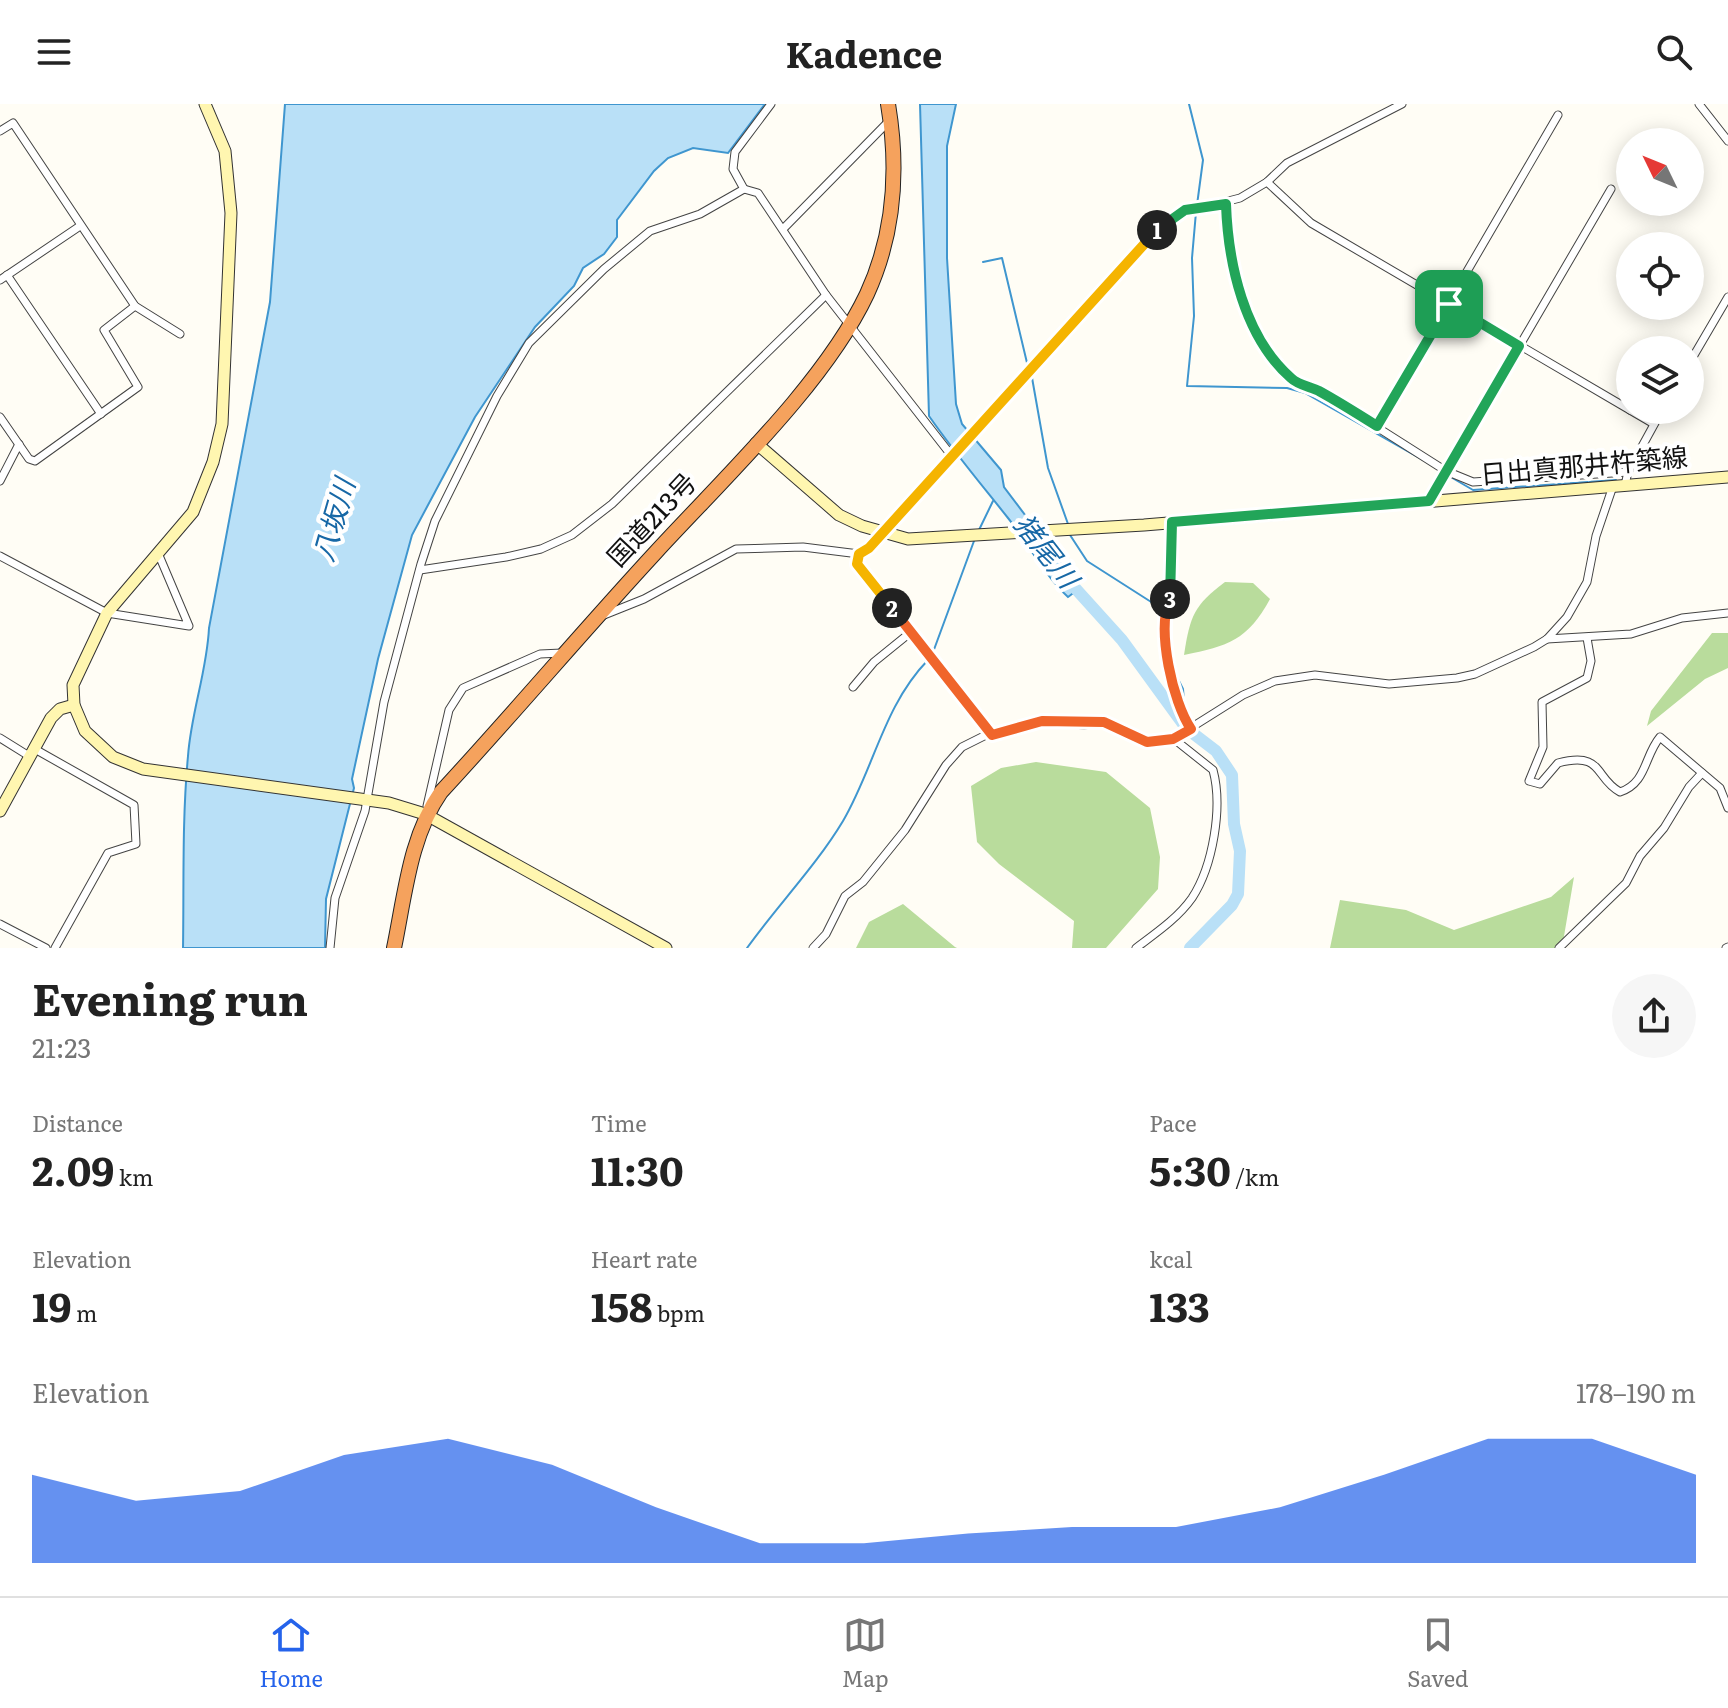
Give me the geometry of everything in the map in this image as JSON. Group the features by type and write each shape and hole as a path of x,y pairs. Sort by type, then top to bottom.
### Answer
{"highway":[{"name":"国道213号","path":"394,948 425,814 441,792 756,443 851,325 878,266 890,223 896,164 890,111"}],"street":[{"path":"205,104 225,151 231,213 222,424 213,462 193,512 107,613 76,673 74,705 85,731 113,757 143,769 389,803 425,814 666,948"},
{"path":"771,104 735,152 733,169 744,189 758,193 826,295 951,455"},
{"path":"992,735 857,564 859,554 882,533 1149,237 1178,214 1226,204 1267,182 1287,163 1402,104"},
{"path":"1699,104 1728,141"},
{"path":"783,229 890,111"},
{"path":"1377,426 1558,115"},
{"path":"0,131 13,123 135,306 180,334"},
{"path":"1267,182 1311,223 1616,402"},
{"path":"330,948 335,898 366,801 384,702 420,570 435,521 497,396 529,343 604,269 650,231 700,214 744,189"},
{"path":"1429,501 1611,189"},
{"path":"1226,204 1230,251 1246,311 1270,353 1293,380 1320,391 1377,426 1444,474 1479,483 1628,472"},
{"path":"80,226 4,277 101,414"},
{"path":"420,570 529,552 572,535 612,504 826,295"},
{"path":"1704,338 1728,297"},
{"path":"0,417 35,461 138,387 104,330 135,306"},
{"path":"813,948 826,934 845,896 863,882 905,830 954,755 969,743 1042,721 1104,722 1147,742 1174,739 1243,695 1275,681 1315,675 1389,684 1457,678 1501,663 1547,639 1567,617 1587,582 1596,536 1619,486 1654,424"},
{"name":"日出真那井杵築線","path":"756,443 839,515 882,533 908,539 1076,530 1728,477"},
{"path":"0,481 19,444"},
{"path":"1172,522 1171,596 1163,622 1181,715 1191,729"},
{"path":"595,618 644,599 736,549 803,547 859,554"},
{"path":"0,556 107,613 189,626 158,553"},
{"path":"1547,639 1631,634 1682,618 1728,613"},
{"path":"853,687 874,662 911,632"},
{"path":"1587,638 1591,661 1587,678 1542,702 1543,747 1529,781 1540,784 1558,763 1585,761 1596,765 1620,792 1641,777 1660,737 1720,788 1728,808"},
{"path":"425,814 449,710 463,688 540,654 565,653"},
{"path":"0,811 51,718 60,709 74,705"},
{"path":"0,738 134,805 136,844 108,853 55,948"},
{"path":"1136,948 1177,915 1192,897 1213,839 1216,781 1213,770 1174,739"},
{"path":"1559,948 1626,883 1640,856 1664,828 1689,787 1702,773"},
{"path":"0,924 46,948"}],"green space":[{"path":"1225,582 1253,583 1270,599 1253,624 1235,639 1184,655 1195,612"},
{"path":"1712,633 1728,633 1728,668 1705,679 1647,726 1651,711"},
{"path":"1036,762 1106,772 1150,808 1160,857 1158,889 1106,948 1072,948 1074,921 999,864 977,842 971,786 1001,768"},
{"path":"1574,877 1562,948 1330,948 1340,900 1406,910 1454,930 1551,897"},
{"path":"903,904 957,948 856,948 869,922"}],"water":[{"name":"八坂川","path":"285,104 765,104 728,153 693,148 668,158 654,171 617,220 617,237 604,254 583,268 574,286 535,327 475,417 412,535 378,659 352,779 354,788 326,899 325,948 183,948 184,828 190,740 270,302"},
{"path":"920,104 956,104 947,146 947,258 956,404 962,424 1001,470 1004,487 1080,588 1068,597 1051,579 1016,528 929,416"}],"waterway":[{"path":"1189,104 1203,160 1197,205"},
{"path":"1196,212 1192,258 1194,316 1187,386 1287,388 1305,393 1423,460"},
{"path":"983,262 1002,258 1028,367"},
{"path":"1031,372 1048,468 1068,524"},
{"path":"1449,476 1473,490 1616,480"},
{"path":"978,532 993,501"},
{"path":"1070,535 1087,561 1170,614 1169,637"},
{"path":"932,655 974,541"},
{"name":"猪尾川","path":"1066,578 1122,640 1186,728 1216,751 1232,775 1234,824 1240,851 1238,894 1232,905 1190,948"},
{"path":"747,948 843,821 890,717 913,678 928,660"},
{"path":"1177,677 1183,689 1185,713"}],"route":[{"path":"1226,204 1230,251 1246,311 1270,353 1293,380 1320,391 1377,426 1449,304 1519,346 1429,501 1172,522 1171,596 1163,622 1181,715 1191,729 1174,739 1147,742 1104,722 1084,725 1042,721 992,735 857,564 859,554 869,548 1149,237 1185,210 1226,204"}]}
